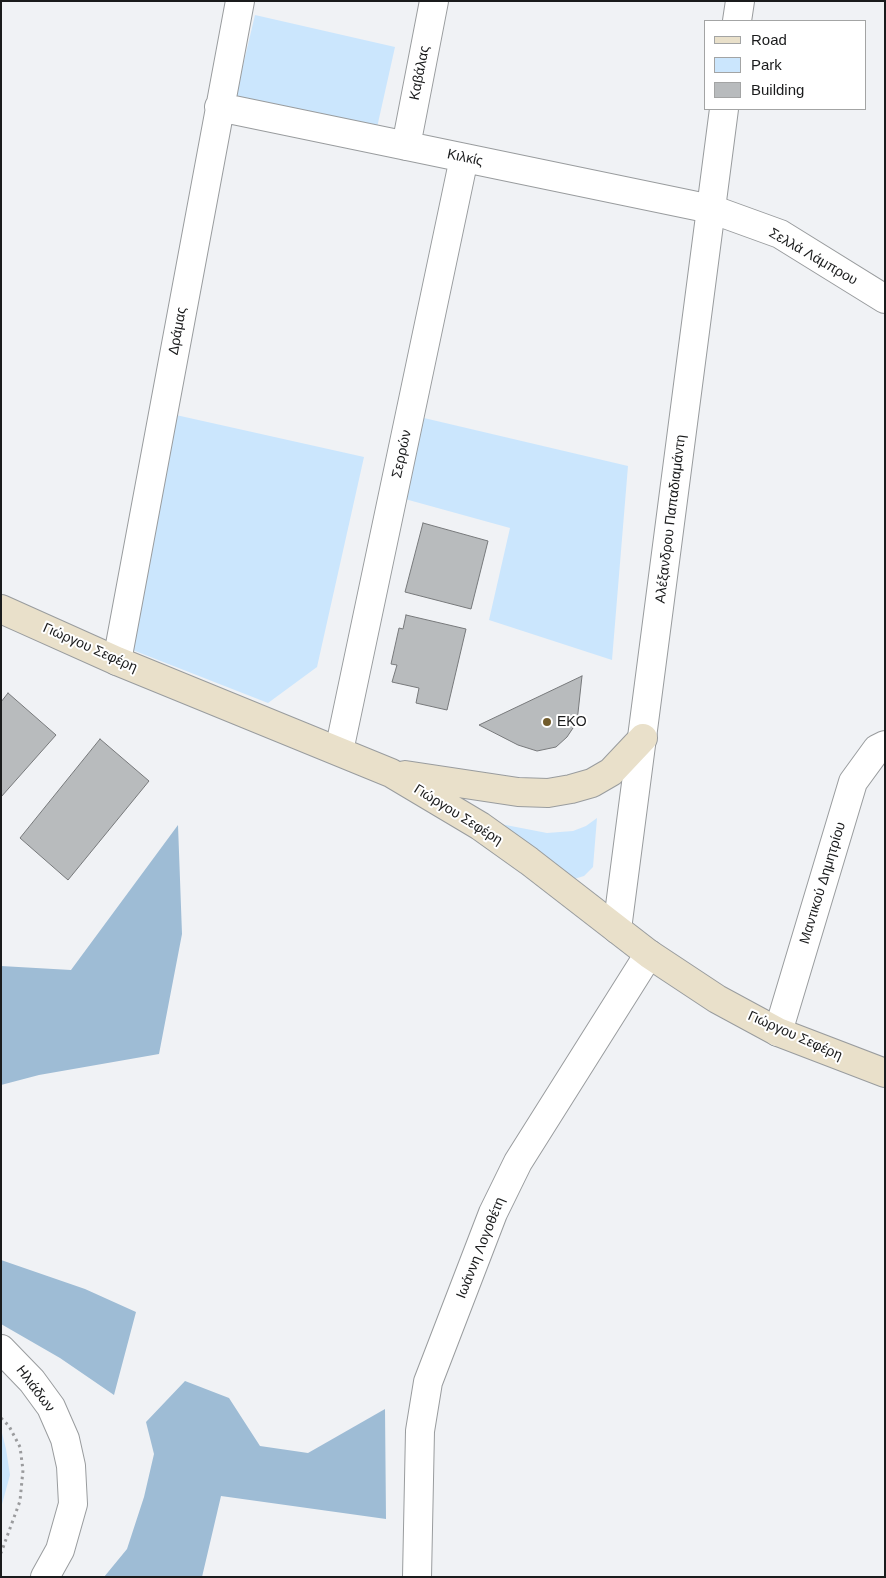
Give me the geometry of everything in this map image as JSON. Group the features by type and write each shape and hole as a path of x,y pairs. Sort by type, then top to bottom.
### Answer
{"main road":[{"name":"Γιώργου Σεφέρη","path":"1,609 117,661 391,773 480,826 529,861 649,954 717,999 778,1032 885,1073"},
{"path":"391,773 518,792 548,793 571,790 592,783 611,772 643,738"}],"street":[{"name":"Δράμας","path":"117,661 240,1"},
{"name":"Καβάλας","path":"406,146 434,1"},
{"path":"736,20 740,1"},
{"name":"Κιλκίς","path":"219,106 711,209"},
{"name":"Αλέξανδρου Παπαδιαμάντη","path":"617,929 724,110"},
{"name":"Σερρών","path":"339,751 464,158"},
{"name":"Σελλά Λάμπρου","path":"711,209 780,234 885,299"},
{"name":"Μαντικού Δημητρίου","path":"778,1032 853,782 877,749 885,745"},
{"name":"Ιωάννη Λογοθέτη","path":"417,1577 420,1431 428,1382 493,1213 518,1162 649,954"},
{"name":"Ηλιάδων","path":"1,1349 32,1381 51,1407 65,1439 71,1466 73,1504 60,1550 45,1577"}],"path":[{"path":"1,1418 9,1426 20,1447 23,1470 20,1501 1,1553"}],"green space":[{"path":"255,15 395,47 376,132 235,99"},
{"path":"176,415 364,457 317,667 268,703 130,649"},
{"path":"424,418 628,466 612,660 489,620 510,528 405,499"},
{"path":"597,818 593,867 584,876 574,879 485,821 547,833 573,831 586,826"},
{"path":"1,1429 10,1475 1,1508"}],"shaded area":[{"path":"178,825 182,934 159,1054 39,1075 1,1085 1,966 71,970"},
{"path":"1,1260 85,1289 136,1312 114,1395 60,1358 1,1324"},
{"path":"185,1381 229,1398 260,1446 308,1453 385,1409 386,1519 221,1496 202,1577 104,1577 127,1549 144,1497 154,1454 146,1422"}],"building":[{"path":"423,523 488,541 471,609 405,592"},
{"path":"406,615 466,629 447,710 416,703 419,688 392,682 397,665 391,664 399,628 403,629"},
{"path":"582,676 577,722 567,737 556,747 537,751 518,745 479,725"},
{"path":"8,693 56,735 1,797 1,702"},
{"path":"100,739 149,781 68,880 20,838"}],"place":[{"name":"EKO","path":"547,722"}]}
